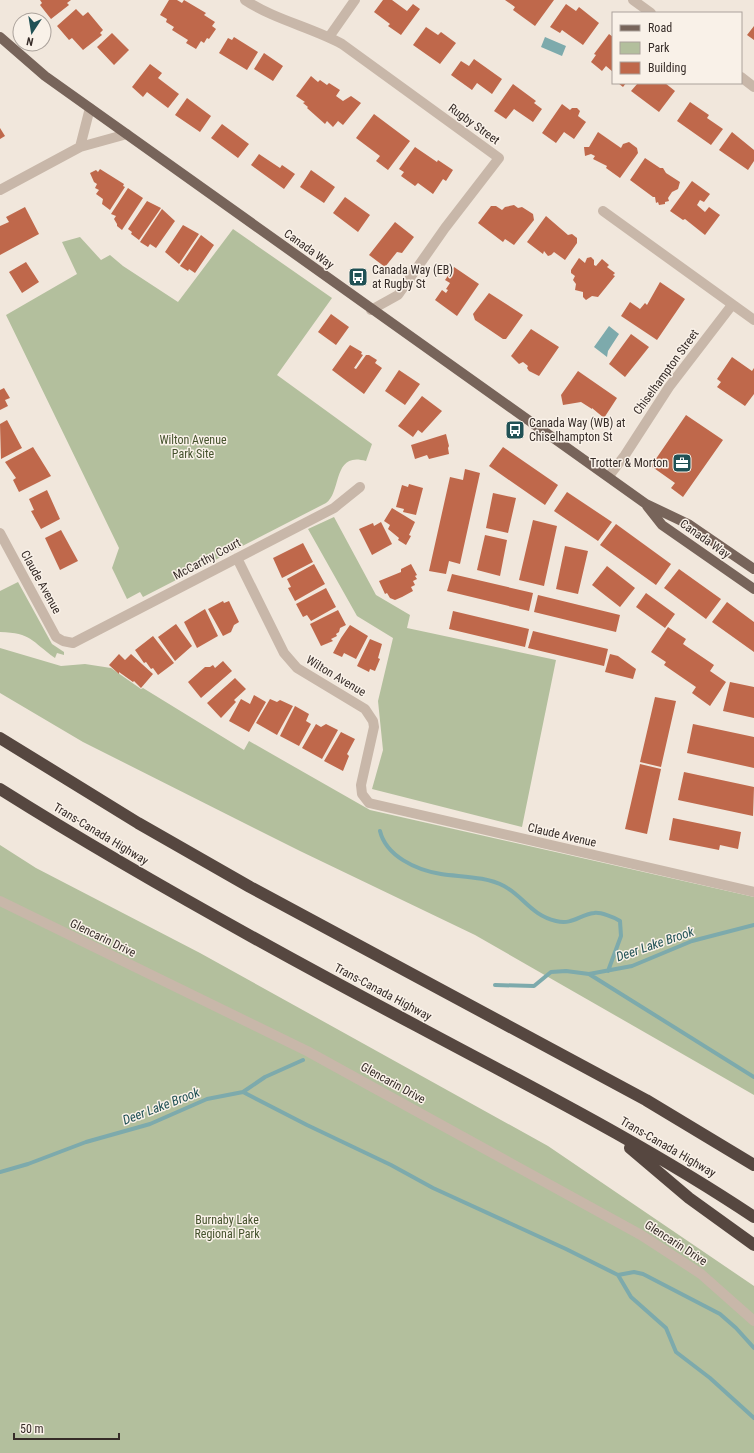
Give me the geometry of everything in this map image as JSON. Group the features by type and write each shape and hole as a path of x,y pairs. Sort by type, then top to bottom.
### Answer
{"highway":[{"path":"0,738 138,823 250,887 646,1100 754,1165"},
{"name":"Trans-Canada Highway","path":"0,789 120,863 221,920 608,1128 708,1186 754,1217"},
{"path":"608,1128 689,1198 754,1245"},
{"path":"741,1156 754,1162"}],"main road":[{"name":"Canada Way","path":"0,37 45,76 371,310 609,476 646,504 688,524 754,568"},
{"name":"Canada Way","path":"646,504 662,525 754,589"}],"street":[{"name":"Rugby Street","path":"245,0 263,11 329,37 342,44 499,158 398,295 371,310"},
{"path":"329,37 355,0"},
{"path":"633,0 650,12"},
{"path":"742,78 754,87"},
{"path":"80,147 90,108"},
{"path":"0,190 80,147 127,134"},
{"path":"604,211 754,320"},
{"name":"Chiselhampton Street","path":"609,476 625,455 669,387 732,305"},
{"name":"McCarthy Court","path":"62,641 77,642 334,508 360,487"},
{"name":"Claude Avenue","path":"0,533 56,637 62,641"},
{"name":"Wilton Avenue","path":"237,558 284,653 297,668 365,709 373,721 374,727 361,785 362,794 366,800"},
{"name":"Claude Avenue","path":"366,800 374,805 754,892"},
{"name":"Glencarin Drive","path":"0,901 307,1051 641,1235 701,1274 754,1321"}],"green space":[{"name":"Wilton Avenue Park Site","path":"233,229 332,298 277,375 372,444 366,461 355,459 348,462 343,467 339,474 331,498 326,503 143,597 140,592 127,599 112,568 119,548 6,315 77,274 62,242 80,237 101,260 110,255 123,266 178,302"},
{"path":"334,517 376,595 410,615 407,628 556,660 522,827 372,789 383,750 378,701 393,638 357,616 308,529"},
{"path":"18,582 52,644 64,652 64,655 57,653 55,658 25,636 0,632 0,591"},
{"path":"0,648 61,666 85,664 111,668 141,689 143,688 244,750 249,741 370,810 754,897 754,1095 475,935 300,851 83,742 0,693"},
{"name":"Burnaby Lake Regional Park","path":"0,845 36,868 200,953 548,1146 754,1286 754,1453 0,1453"}],"water":[{"path":"545,37 566,46 562,56 541,47"},
{"path":"609,326 619,334 608,351 607,357 594,347"}],"building":[{"path":"40,0 71,0 67,3 69,5 52,18 52,12 46,12 40,5 42,3"},
{"path":"169,0 177,0 182,3 184,0 206,13 204,15 215,22 212,26 216,29 209,39 207,38 204,43 201,41 196,49 186,43 188,40 172,30 174,27 166,22 167,19 160,15"},
{"path":"383,0 392,0 407,11 413,4 420,9 401,35 388,26 390,24 374,12"},
{"path":"505,0 554,0 535,26 513,10 515,7"},
{"path":"566,4 576,11 579,7 599,23 583,45 562,30 560,33 550,27"},
{"path":"76,9 83,16 88,12 103,30 100,33 102,35 83,50 72,38 69,40 57,26"},
{"path":"754,26 754,40 747,35"},
{"path":"426,27 438,35 441,32 456,43 440,64 413,45"},
{"path":"112,33 129,50 114,65 97,47"},
{"path":"609,34 612,36 612,71 606,66 602,71 591,62 596,55 594,54"},
{"path":"234,37 258,52 247,70 219,53 228,38 232,40"},
{"path":"264,53 283,66 273,81 254,69"},
{"path":"474,59 502,79 492,94 477,83 472,90 451,75 461,61 469,66"},
{"path":"150,64 162,73 158,78 179,94 168,108 147,92 143,97 132,87"},
{"path":"311,76 318,82 320,80 327,85 329,83 340,90 336,96 343,101 351,96 361,103 343,125 338,121 333,127 327,121 325,124 307,108 308,107 303,103 305,102 296,96"},
{"path":"513,84 536,101 534,103 542,109 533,122 514,109 506,119 494,111"},
{"path":"637,84 666,84 675,91 659,112 631,91"},
{"path":"187,98 211,116 200,132 175,115"},
{"path":"690,102 709,115 707,118 723,129 711,145 677,121"},
{"path":"562,104 570,110 572,108 577,108 580,111 578,116 586,122 574,139 564,132 556,143 542,133"},
{"path":"374,114 410,141 388,170 376,161 380,156 356,138"},
{"path":"222,124 249,144 238,158 211,138"},
{"path":"0,128 5,136 0,139"},
{"path":"598,132 621,148 623,144 629,142 637,148 638,153 620,178 606,168 607,166 593,159 595,156 591,154 585,156 584,147 589,147"},
{"path":"732,132 754,150 754,161 748,170 719,150"},
{"path":"415,147 437,162 438,160 453,170 446,181 443,179 433,194 418,183 415,186 401,176 404,172 399,169"},
{"path":"259,154 280,168 282,165 295,174 284,189 251,165"},
{"path":"645,158 660,168 663,168 666,173 680,182 678,189 672,192 668,198 669,201 665,202 665,204 659,205 658,202 656,203 655,197 630,180"},
{"path":"100,169 124,184 123,186 125,187 110,210 102,204 103,199 96,194 99,190 95,188 97,184 94,182 90,173 96,170 98,172"},
{"path":"311,170 335,187 324,203 300,187"},
{"path":"692,181 710,194 704,202 700,200 697,205 705,212 709,207 720,215 705,235 685,219 683,220 670,211"},
{"path":"128,188 143,198 122,230 117,226 114,219 116,216 111,214"},
{"path":"345,197 370,215 358,232 333,213"},
{"path":"147,201 161,208 139,240 131,234 132,232 128,229"},
{"path":"514,205 518,208 522,207 533,214 534,220 514,245 505,239 503,242 478,223 491,206 496,206 502,210 505,207"},
{"path":"25,207 39,234 0,255 0,226 9,222 6,217"},
{"path":"162,209 175,221 156,248 150,244 148,247 140,242"},
{"path":"546,216 568,235 572,234 577,238 577,243 565,260 554,252 548,256 544,251 543,254 527,242"},
{"path":"395,222 414,237 402,253 397,252 385,267 369,255"},
{"path":"183,225 199,234 179,264 165,252"},
{"path":"201,235 214,245 195,273 180,266"},
{"path":"591,257 594,260 594,265 596,266 602,259 609,265 607,267 615,273 613,275 615,276 598,297 592,296 586,300 583,297 583,292 575,290 576,284 573,280 575,276 571,273 571,270 579,258 585,263 587,258"},
{"path":"26,262 39,282 22,293 9,272"},
{"path":"454,267 479,284 457,316 435,300 442,290 446,293 448,290 446,289 450,283 445,280"},
{"path":"660,282 685,299 657,340 621,316 630,302 640,309 645,303 647,305"},
{"path":"489,293 523,315 506,339 503,339 475,320 473,314"},
{"path":"331,314 349,327 336,345 318,332"},
{"path":"531,329 559,347 539,376 529,371 527,368 528,366 523,362 519,364 511,356"},
{"path":"631,334 649,347 625,377 609,364"},
{"path":"350,345 362,352 361,354 363,355 354,368 356,369 366,355 369,355 377,360 375,363 382,368 364,394 332,370"},
{"path":"732,357 752,371 754,368 754,394 745,406 717,387 721,382 717,379"},
{"path":"399,370 420,384 405,405 385,391"},
{"path":"578,371 617,398 604,418 592,408 581,402 563,405 561,395"},
{"path":"4,388 10,398 5,400 8,406 0,410 0,390"},
{"path":"422,396 442,411 422,433 418,430 413,437 398,426"},
{"path":"686,415 723,440 683,497 671,488 675,483 651,466"},
{"path":"7,420 22,448 1,459 0,424"},
{"path":"446,434 449,454 429,459 427,455 415,459 411,445"},
{"path":"33,447 51,476 19,492 13,480 16,478 5,462"},
{"path":"503,447 558,485 545,505 489,466"},
{"path":"465,469 480,473 460,564 449,561 446,574 429,571 450,477 463,480"},
{"path":"409,484 423,488 416,515 403,512 404,509 396,507 402,485 408,487"},
{"path":"47,490 60,519 41,529 31,511 34,510 29,499"},
{"path":"567,492 612,522 598,541 554,511"},
{"path":"493,493 516,498 508,533 486,528"},
{"path":"392,508 415,522 409,535 411,536 406,545 398,540 399,538 388,529 390,525 384,521"},
{"path":"533,520 557,526 544,586 519,580"},
{"path":"381,522 392,544 372,555 359,529 373,523 374,526"},
{"path":"616,524 671,564 656,585 600,545"},
{"path":"61,530 78,561 60,570 45,538"},
{"path":"485,535 507,540 500,576 477,570"},
{"path":"303,543 313,562 282,578 273,558"},
{"path":"565,546 588,551 578,594 556,589"},
{"path":"314,564 325,584 295,601 288,588 291,587 287,579"},
{"path":"411,564 417,575 415,576 417,579 413,581 415,585 411,587 413,591 395,600 390,598 387,593 385,594 379,581 401,572 401,569"},
{"path":"607,566 635,588 620,607 592,585"},
{"path":"679,569 721,599 706,619 664,588"},
{"path":"452,574 533,593 529,611 447,591"},
{"path":"326,588 336,607 311,621 307,615 303,617 296,604"},
{"path":"646,593 675,614 665,628 636,607"},
{"path":"538,595 620,615 616,632 534,612"},
{"path":"223,601 224,603 229,601 239,622 234,625 231,632 223,636 208,609"},
{"path":"727,602 754,622 754,652 712,622"},
{"path":"205,609 218,636 197,648 184,622"},
{"path":"338,610 346,625 340,628 339,632 336,634 337,636 331,639 333,641 321,646 310,624"},
{"path":"453,611 529,629 525,647 449,629"},
{"path":"176,624 192,646 175,661 158,637"},
{"path":"350,625 368,636 356,659 344,653 342,657 333,653"},
{"path":"668,627 686,639 683,644 714,665 710,671 726,682 710,706 692,693 696,687 664,665 666,662 651,652"},
{"path":"533,631 608,649 604,666 528,648"},
{"path":"153,636 174,663 158,675 146,662 144,663 135,650"},
{"path":"370,639 382,644 378,658 380,659 375,671 370,669 369,672 357,666"},
{"path":"119,654 125,660 131,654 153,674 141,688 134,681 133,682 119,672 119,674 109,665"},
{"path":"610,654 618,656 636,669 633,679 605,672"},
{"path":"223,661 232,671 201,698 188,682 205,667 210,667 213,665 215,668"},
{"path":"235,678 246,689 234,700 236,702 221,718 207,703"},
{"path":"730,682 754,687 754,718 723,711"},
{"path":"254,695 266,702 249,732 229,721 241,699 250,704"},
{"path":"655,697 676,701 661,767 640,762"},
{"path":"270,699 277,702 280,700 293,706 277,735 256,723"},
{"path":"295,706 309,714 306,721 311,724 299,746 280,736"},
{"path":"316,724 321,727 326,724 338,730 322,759 302,748"},
{"path":"693,724 754,737 754,768 687,753"},
{"path":"341,732 355,739 347,754 349,756 343,771 324,761"},
{"path":"640,764 661,769 647,834 625,829"},
{"path":"684,772 754,787 753,816 678,800"},
{"path":"673,818 741,832 738,849 720,845 719,850 669,840"}],"waterway":[{"path":"380,831 383,840 395,855 412,865 431,872 489,880 497,883 511,890 540,915 547,918 567,922 589,914 597,913 607,915 620,921 621,936 608,971"},
{"name":"Deer Lake Brook","path":"495,985 534,986 551,972 566,971 589,974 632,966 692,941 754,925"},
{"path":"589,974 754,1077"},
{"name":"Deer Lake Brook","path":"0,1172 28,1164 86,1142 150,1124 207,1099 243,1092 265,1077 303,1060"},
{"path":"243,1092 307,1125 391,1165 433,1188 566,1249 618,1275 631,1297 666,1328 676,1352 710,1378 754,1418"},
{"path":"618,1275 634,1272 643,1274 720,1314 736,1328 754,1348"}],"place":[{"name":"Canada Way (EB) at Rugby St","path":"358,277"},
{"name":"Canada Way (WB) at Chiselhampton St","path":"515,430"},
{"name":"Trotter & Morton","path":"682,463"}]}
